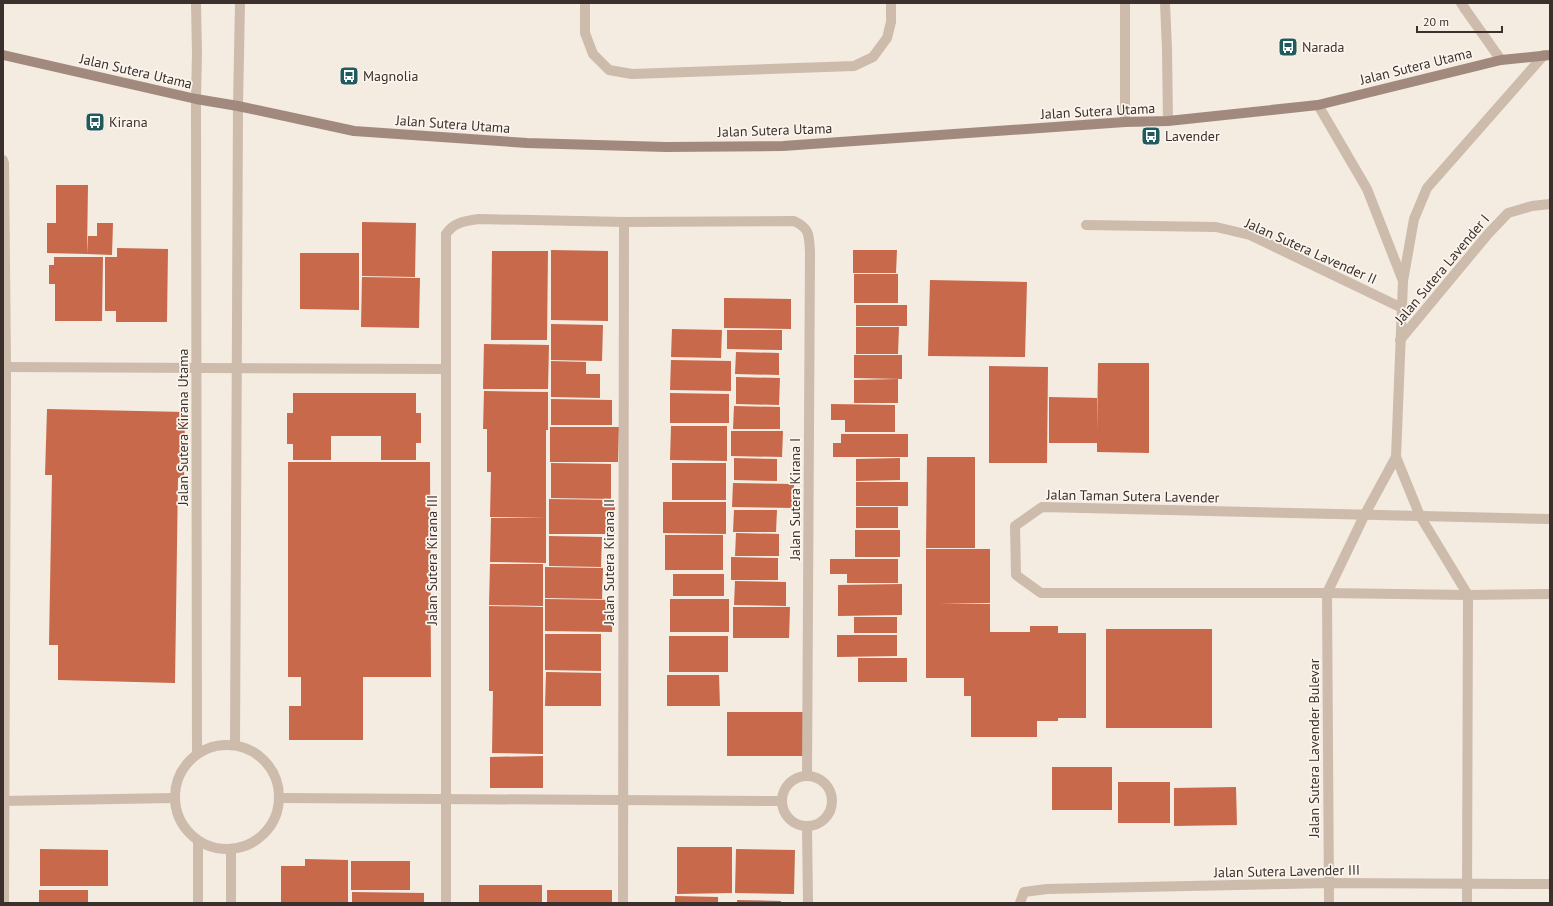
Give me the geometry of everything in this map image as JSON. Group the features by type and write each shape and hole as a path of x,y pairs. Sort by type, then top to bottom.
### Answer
{"street":[{"name":"Jalan Sutera Kirana Utama","path":"196,3 197,754"},
{"path":"235,745 238,106 240,3"},
{"path":"585,3 585,32 593,54 609,70 632,74 854,66 873,57 887,38 891,22 891,3"},
{"path":"1125,3 1125,122"},
{"path":"1165,3 1168,121"},
{"path":"1463,6 1501,60"},
{"name":"Jalan Sutera Utama","path":"3,55 196,99 238,106 354,131 528,143 666,147 783,146 1125,122 1168,121 1318,105 1501,60 1547,55"},
{"path":"1467,903 1468,595 1420,516 1396,457 1403,281 1414,220 1427,188 1547,55"},
{"path":"1318,105 1367,189 1403,281"},
{"path":"3,160 6,367 3,800 4,903"},
{"name":"Jalan Sutera Lavender I","path":"1400,340 1488,234 1508,213 1532,206 1550,204"},
{"name":"Jalan Sutera Kirana III","path":"446,903 446,234 451,227 458,223 478,220 624,222"},
{"name":"Jalan Sutera Kirana I","path":"624,222 794,221 803,225 809,236 807,776"},
{"name":"Jalan Sutera Kirana II","path":"623,903 624,222"},
{"name":"Jalan Sutera Lavender II","path":"1086,225 1216,226 1250,235 1402,308"},
{"path":"6,367 445,369"},
{"path":"1396,457 1365,514 1327,593 1468,595 1550,594"},
{"name":"Jalan Taman Sutera Lavender","path":"1327,593 1041,593 1016,576 1015,526 1042,507 1550,519"},
{"name":"Jalan Sutera Lavender Bulevar","path":"1327,593 1329,903"},
{"path":"235,745 249,749 262,757 272,769 278,783 280,798 276,818 265,834 249,845 230,850 213,849 198,841 185,829 177,815 174,798 176,785 180,773 188,762 197,754 215,746 235,745"},
{"path":"807,776 819,778 827,786 832,796 832,807 827,818 818,824 807,827 794,824 784,814 781,801 783,791 789,783 798,777 807,776"},
{"path":"3,800 174,798"},
{"path":"280,798 781,801"},
{"path":"807,827 808,903"},
{"path":"198,841 198,903"},
{"path":"230,850 231,903"},
{"name":"Jalan Sutera Lavender III","path":"1020,903 1024,892 1047,889 1329,883 1550,884"}],"building":[{"path":"56,185 88,185 87,254 47,253 47,223 56,223"},
{"path":"362,222 416,223 415,277 362,276"},
{"path":"97,223 113,223 112,255 87,254 88,236 97,236"},
{"path":"117,248 168,249 167,322 116,322 116,311 105,311 105,257 117,257"},
{"path":"551,250 608,251 608,321 551,320"},
{"path":"853,250 897,250 896,273 853,273"},
{"path":"492,251 548,251 547,340 491,340"},
{"path":"300,253 359,253 359,310 300,309"},
{"path":"54,257 103,257 102,321 55,321 55,284 49,284 49,265 54,265"},
{"path":"854,274 898,274 898,303 854,303"},
{"path":"362,277 420,278 419,328 361,327"},
{"path":"930,280 1027,282 1025,357 928,356"},
{"path":"724,298 791,299 791,329 724,328"},
{"path":"856,305 907,305 907,326 856,326"},
{"path":"551,324 603,325 602,361 551,360"},
{"path":"856,327 899,327 898,354 856,354"},
{"path":"672,329 722,330 721,358 671,357"},
{"path":"727,330 782,330 782,350 727,349"},
{"path":"484,344 549,345 548,389 483,389"},
{"path":"736,352 779,353 779,375 735,374"},
{"path":"854,355 902,355 902,379 854,378"},
{"path":"671,360 731,361 731,391 670,390"},
{"path":"551,361 586,362 586,374 600,374 600,398 551,397"},
{"path":"1098,363 1149,363 1149,453 1097,452 1097,443 1049,443 1049,397 1097,398 1097,432"},
{"path":"989,366 1048,367 1047,463 989,463"},
{"path":"736,377 780,378 779,405 736,404"},
{"path":"898,379 898,403 854,403 854,380"},
{"path":"484,391 548,392 548,430 546,430 546,518 490,517 491,472 487,472 487,429 483,429"},
{"path":"293,393 416,393 416,413 421,413 421,443 416,443 416,460 381,460 381,436 331,436 331,460 293,460 293,444 287,444 287,413 293,413"},
{"path":"670,393 729,394 729,423 670,423"},
{"path":"551,399 612,400 612,425 551,425"},
{"path":"831,404 895,405 895,432 845,432 845,420 831,420"},
{"path":"734,406 780,407 780,429 733,429"},
{"path":"47,409 185,412 184,478 178,478 175,683 58,680 58,645 49,645 52,475 45,475"},
{"path":"671,426 727,426 727,461 670,460"},
{"path":"550,427 619,427 618,462 550,462"},
{"path":"731,431 783,431 782,457 731,456"},
{"path":"841,434 908,434 908,457 833,457 833,443 841,443"},
{"path":"927,457 975,457 975,548 926,548"},
{"path":"734,458 777,459 777,481 734,480"},
{"path":"900,458 900,480 856,481 856,459"},
{"path":"288,462 430,462 431,677 363,677 363,740 289,740 289,706 301,706 301,677 288,677"},
{"path":"551,463 611,464 611,499 551,498"},
{"path":"672,463 726,463 726,500 672,500"},
{"path":"856,482 908,482 908,506 856,506"},
{"path":"733,483 794,484 794,508 732,507"},
{"path":"549,499 615,500 615,534 549,534"},
{"path":"663,502 726,502 726,534 663,533"},
{"path":"856,507 898,507 898,528 856,528"},
{"path":"734,510 777,510 776,532 733,532"},
{"path":"491,518 546,518 546,563 490,562"},
{"path":"855,530 900,530 900,557 855,557"},
{"path":"736,533 779,534 779,556 735,556"},
{"path":"665,535 723,535 723,570 665,570"},
{"path":"549,536 602,537 601,567 549,566"},
{"path":"926,549 990,549 990,603 939,603 990,604 990,632 1030,632 1030,626 1058,626 1058,633 1086,633 1086,718 1058,718 1058,721 1037,721 1037,737 971,737 971,696 964,696 964,678 926,678"},
{"path":"731,557 778,558 778,580 731,580"},
{"path":"830,559 898,559 898,583 847,583 847,574 830,574"},
{"path":"490,564 543,564 543,606 489,605"},
{"path":"545,567 603,568 602,599 545,598"},
{"path":"673,574 724,574 724,596 673,596"},
{"path":"735,581 786,582 786,606 734,605"},
{"path":"902,584 902,615 838,616 838,585"},
{"path":"545,599 613,600 612,632 545,631"},
{"path":"670,599 729,599 729,632 670,632"},
{"path":"489,606 543,607 543,754 492,753 493,691 489,691"},
{"path":"733,607 790,607 789,638 733,638"},
{"path":"854,617 897,617 897,633 854,633"},
{"path":"1106,629 1212,629 1212,728 1106,728"},
{"path":"545,634 601,634 601,671 545,670"},
{"path":"837,635 897,635 897,656 837,657"},
{"path":"669,636 728,636 728,672 669,672"},
{"path":"858,658 907,658 907,682 858,682"},
{"path":"546,672 601,673 601,706 545,706"},
{"path":"667,675 719,675 720,706 667,706"},
{"path":"727,712 804,712 804,756 727,756"},
{"path":"543,756 543,788 490,788 490,757"},
{"path":"1052,767 1112,767 1112,810 1052,810"},
{"path":"1118,782 1170,782 1170,823 1118,823"},
{"path":"1236,787 1237,825 1174,826 1174,788"},
{"path":"677,847 732,847 732,893 677,894"},
{"path":"40,849 108,850 108,886 40,886"},
{"path":"736,849 795,850 794,894 735,893"},
{"path":"305,859 348,860 348,903 281,903 281,866 305,866"},
{"path":"351,861 410,861 410,890 351,890"},
{"path":"479,885 542,885 542,903 479,903"},
{"path":"39,890 88,890 88,903 39,903"},
{"path":"547,890 612,890 612,903 547,903"},
{"path":"352,892 424,893 424,903 352,903"},
{"path":"675,896 718,897 718,903 675,903"},
{"path":"737,900 781,901 781,903 737,903"}],"place":[{"name":"Narada","path":"1288,47"},
{"name":"Magnolia","path":"349,76"},
{"name":"Kirana","path":"95,122"},
{"name":"Lavender","path":"1151,136"}]}
